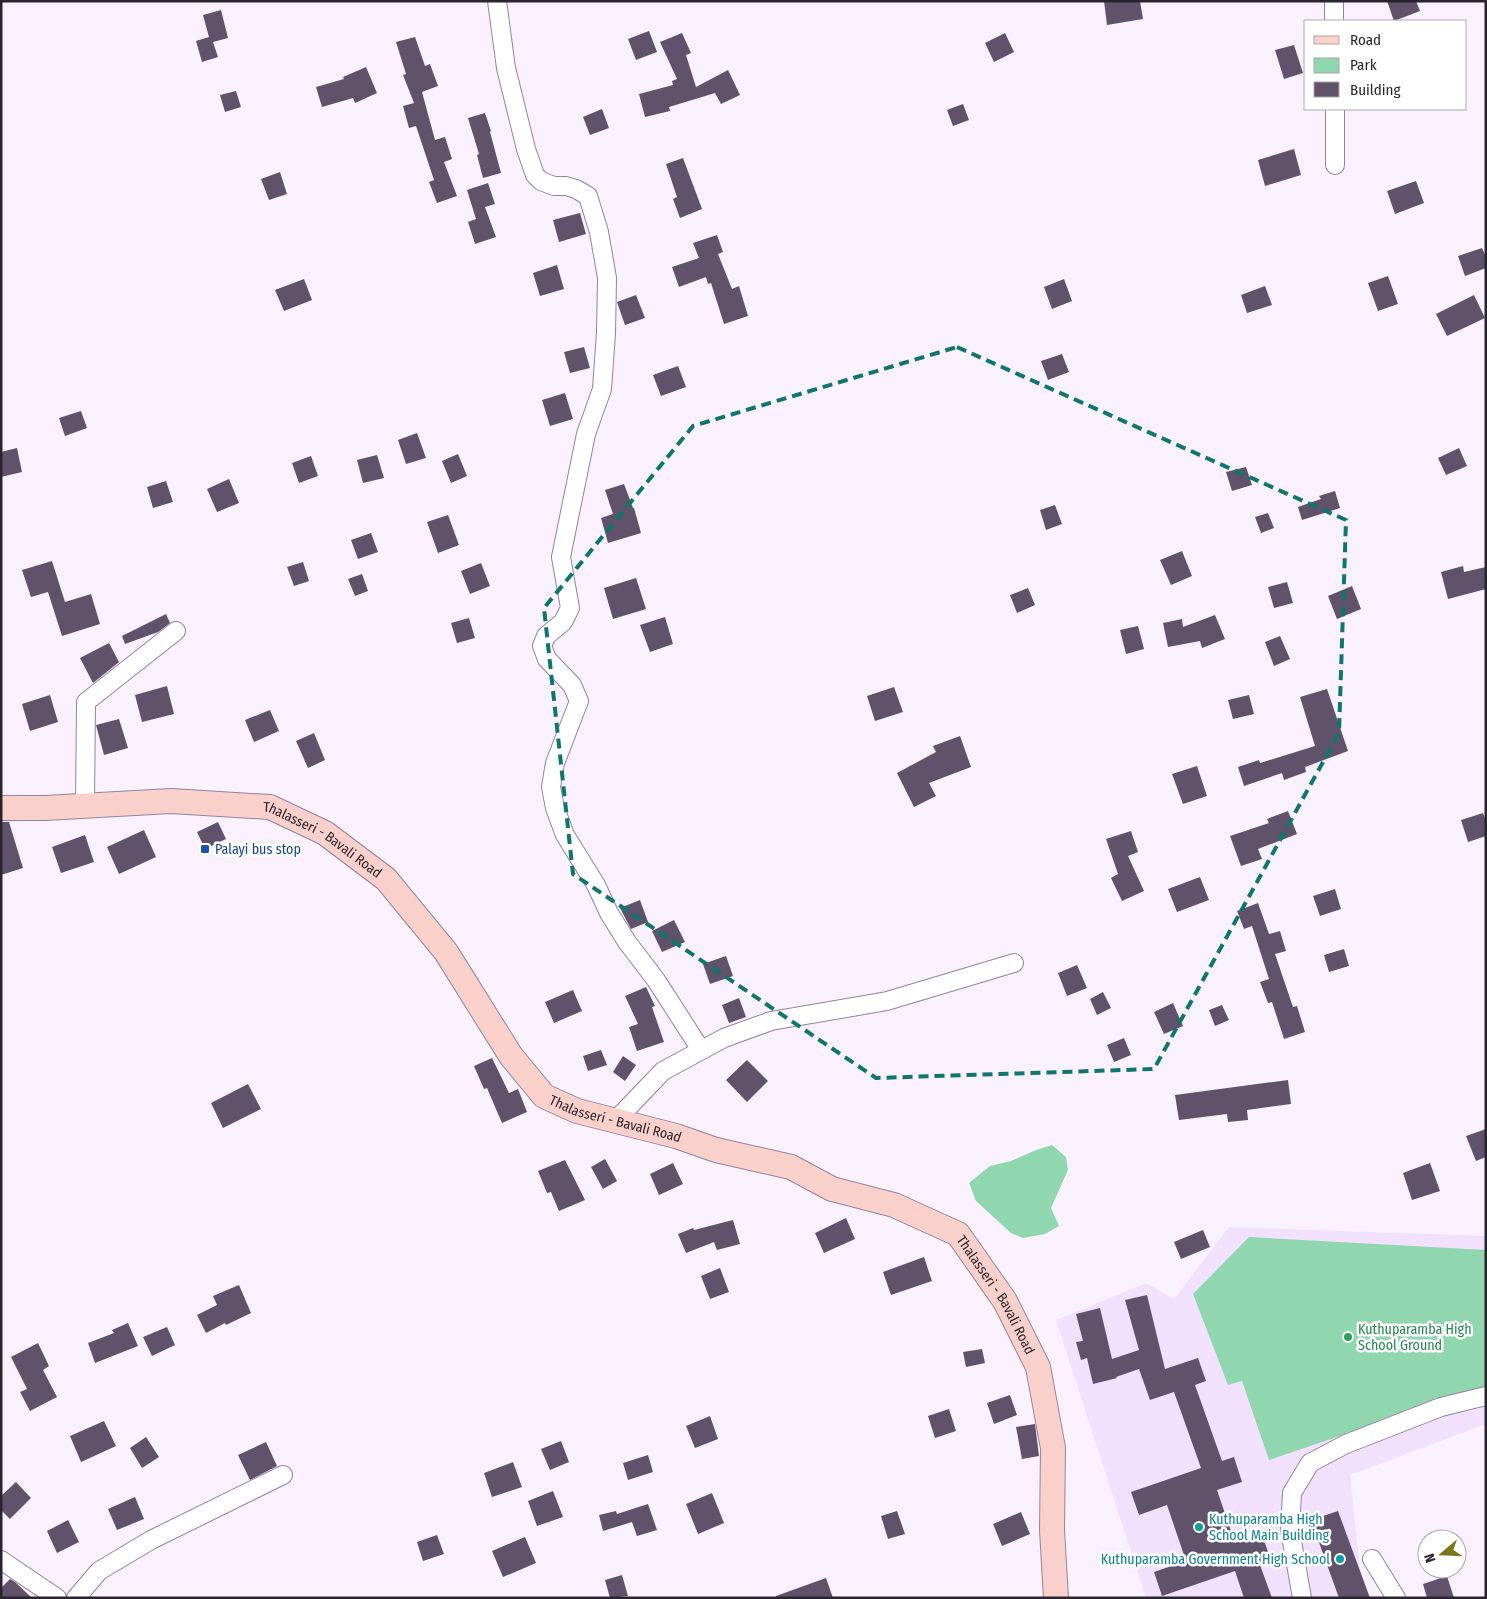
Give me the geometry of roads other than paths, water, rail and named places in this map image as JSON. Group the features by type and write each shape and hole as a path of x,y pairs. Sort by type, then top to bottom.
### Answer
{"main road":[{"name":"Thalasseri - Bavali Road","path":"1,808 45,808 171,800 270,807 325,833 386,879 446,952 511,1056 544,1096 577,1111 676,1136 716,1150 791,1167 832,1189 894,1205 958,1234 1005,1301 1038,1366 1052,1448 1052,1530 1056,1598"}],"street":[{"path":"497,1 506,68 530,163 535,175 541,181 554,186 571,187 588,196 599,232 607,278 602,389 586,434 561,557 570,608 563,622 546,636 542,646 547,659 572,685 579,701 556,762 552,787 555,808 565,835 596,885 609,913 627,942 656,980 700,1050"},
{"path":"1334,1 1334,20"},
{"path":"1335,110 1335,165"},
{"path":"85,806 86,702 176,631"},
{"path":"615,1121 663,1071 724,1038 771,1021 887,1001 1014,963"},
{"path":"1302,1598 1290,1530 1292,1493 1310,1463 1346,1444 1441,1407 1486,1396"},
{"path":"76,1598 99,1571 151,1540 283,1475"},
{"path":"1372,1559 1396,1598"},
{"path":"1,1560 57,1598"}],"place":[{"name":"Palayi bus stop","path":"205,849"},
{"name":"Kuthuparamba High School Ground","path":"1348,1337"},
{"name":"Kuthuparamba High School Main Building","path":"1199,1527"},
{"name":"Kuthuparamba Government High School","path":"1340,1559"}]}
